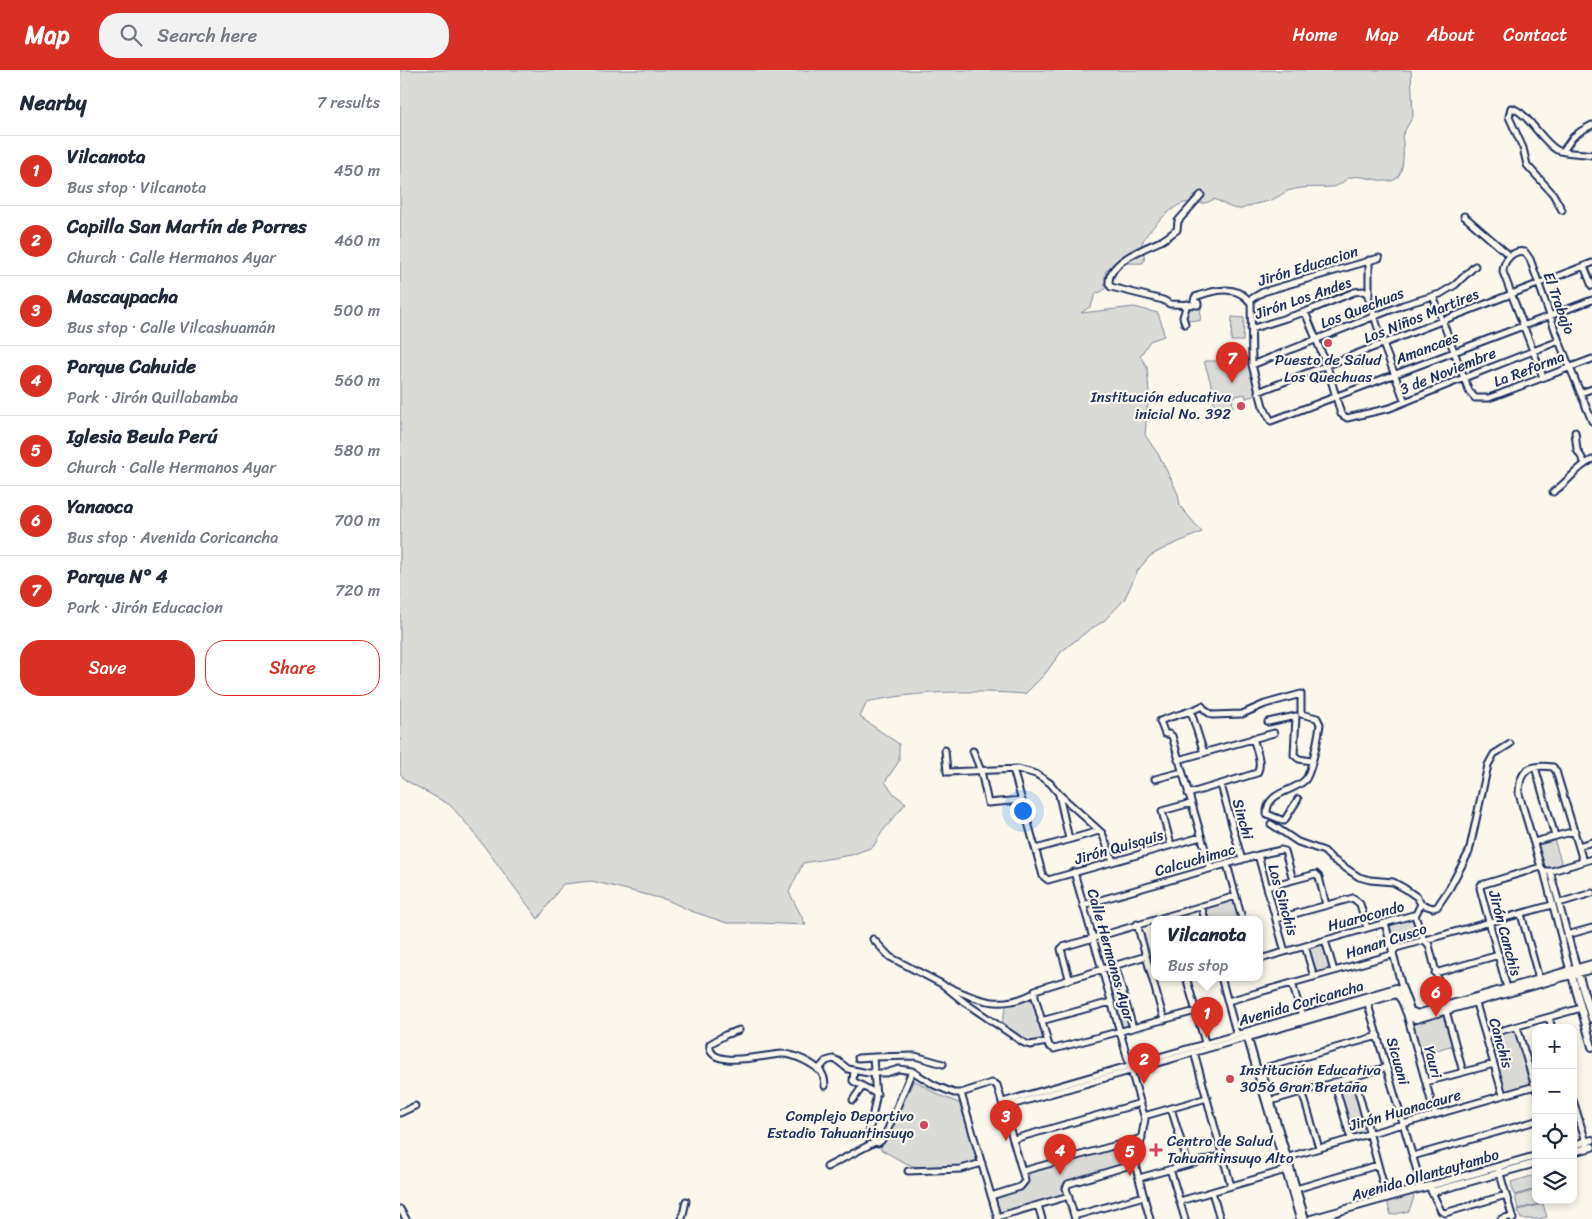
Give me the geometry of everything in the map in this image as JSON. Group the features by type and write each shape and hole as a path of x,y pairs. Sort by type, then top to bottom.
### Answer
{"street":[{"path":"1562,210 1553,194 1527,165 1524,148 1509,117 1511,108 1517,109 1554,148 1563,152 1592,155"},
{"path":"1563,152 1572,137 1580,130 1592,126"},
{"path":"1201,195 1178,220 1177,230 1163,240 1143,248 1118,265 1108,281 1110,286 1162,300 1170,304 1198,304 1194,299 1212,291 1227,290 1241,293 1250,302"},
{"path":"1464,216 1510,256 1504,264 1503,272 1542,377"},
{"name":"El Trabajo","path":"1510,256 1514,252 1522,251 1530,259 1559,341 1592,421"},
{"name":"Jirón Educacion","path":"1271,421 1262,406 1252,365 1250,302 1254,297 1263,292 1379,258"},
{"path":"1369,260 1368,295 1383,344 1396,374 1405,402"},
{"name":"Los Niños Martires","path":"1258,392 1592,262"},
{"name":"Los Quechuas","path":"1252,365 1403,305 1434,296 1455,285 1474,266"},
{"path":"1584,266 1592,286"},
{"name":"Jirón Los Andes","path":"1251,329 1305,312 1354,292 1363,291 1368,295"},
{"path":"1434,296 1464,378"},
{"name":"Amancaes","path":"1271,421 1549,314 1592,300"},
{"path":"1185,324 1183,316 1187,304"},
{"path":"1305,312 1327,366 1337,397"},
{"name":"3 de Noviembre","path":"1337,397 1341,414 1344,418 1390,408 1559,341"},
{"name":"La Reforma","path":"1464,378 1474,398 1490,398 1592,359"},
{"path":"1580,393 1592,389"},
{"path":"1575,432 1577,450 1585,463"},
{"path":"1553,492 1585,463 1592,460"},
{"path":"1212,868 1201,837 1172,736 1165,734 1160,720 1191,712 1202,706 1212,715 1238,715 1265,704 1301,694 1301,714 1317,718 1320,721 1319,733 1308,777 1276,796 1268,805 1267,814 1284,822 1298,798"},
{"path":"1191,712 1204,753"},
{"path":"1268,722 1296,716 1294,755 1299,759 1311,761"},
{"path":"1178,760 1274,733"},
{"path":"1188,794 1254,775 1259,771 1260,765 1253,738"},
{"path":"1271,824 1298,842 1324,851 1332,859 1360,877 1393,882 1417,897 1421,904 1432,908 1437,906 1449,889 1466,858 1475,831 1488,765 1494,754 1510,744"},
{"path":"945,750 947,772 981,772 1014,769 1036,774 1050,783 1059,794 1104,835 1113,861"},
{"path":"973,751 981,772 988,803 1022,800"},
{"path":"1535,767 1555,836"},
{"path":"1583,861 1556,771 1553,767 1535,767 1526,770 1523,773 1519,789 1520,802 1559,903 1581,1008 1592,1047"},
{"path":"1014,769 1036,849 1099,830"},
{"path":"1155,779 1182,772"},
{"name":"Sinchi","path":"1221,785 1242,860"},
{"path":"1059,794 1069,839"},
{"path":"1171,845 1162,811 1191,803"},
{"path":"1534,842 1575,831"},
{"name":"Jirón Quisquis","path":"1036,849 1045,879 1048,880 1201,837"},
{"path":"1579,846 1592,842"},
{"name":"Calcuchimac","path":"1083,905 1281,850 1284,851 1293,880"},
{"name":"Los Sinchis","path":"1258,855 1285,952"},
{"path":"1545,870 1592,859"},
{"path":"1227,864 1241,916"},
{"path":"1545,870 1552,905 1574,972 1590,1006 1592,1019"},
{"name":"Jirón Canchis","path":"1507,988 1480,888 1481,885 1545,870"},
{"name":"Calle Hermanos Ayar","path":"1074,872 1144,1116 1145,1122 1137,1170 1150,1219"},
{"path":"1267,887 1313,874 1318,875 1326,905"},
{"path":"1559,903 1592,893"},
{"path":"1173,916 1236,896"},
{"path":"1276,919 1353,898 1360,904 1367,928"},
{"path":"1415,916 1421,904"},
{"name":"Hanan Cusco","path":"1228,1001 1391,955 1396,948 1552,905"},
{"path":"1201,906 1204,916"},
{"path":"1521,914 1539,979"},
{"name":"Huarocondo","path":"1263,958 1415,916 1423,938 1429,945 1463,1072"},
{"path":"1069,978 1062,949 1063,946 1151,921"},
{"path":"1385,923 1410,1010 1417,1014 1445,1009"},
{"path":"1137,924 1151,974"},
{"path":"1567,935 1592,928"},
{"path":"873,939 890,957 942,984 966,995 999,1003 1026,997 1035,990 1069,978 1146,956"},
{"path":"1325,940 1334,971"},
{"path":"1305,946 1314,977"},
{"path":"1435,973 1499,955"},
{"path":"1407,1015 1410,1018 1416,1019 1574,972 1592,964"},
{"path":"1115,966 1133,1028"},
{"path":"1476,1000 1507,988 1539,979 1592,969"},
{"path":"1153,981 1164,1020"},
{"path":"1187,981 1206,1046"},
{"path":"1222,981 1236,1032 1239,1034"},
{"path":"1292,983 1302,1016"},
{"path":"942,984 964,1002 1024,1043 1030,1045 1046,1042"},
{"name":"Avenida Coricancha","path":"1004,1104 1367,1000 1396,988 1403,991"},
{"path":"1034,992 1046,1042 1054,1049 1196,1011"},
{"path":"964,1002 966,995"},
{"name":"Avenida Coricancha","path":"1130,1068 1194,1052 1239,1034 1249,1034 1302,1016 1393,995 1398,995 1407,1015"},
{"path":"979,1012 982,1000"},
{"name":"Sicuani","path":"1367,1000 1422,1188"},
{"name":"Canchis","path":"1476,1000 1503,1095"},
{"path":"1040,1021 1111,1002"},
{"path":"1486,1035 1581,1008"},
{"name":"Yauri","path":"1407,1015 1435,1115"},
{"path":"1549,1018 1551,1024"},
{"path":"1517,1027 1532,1078"},
{"path":"739,1030 711,1042 709,1045 711,1050 722,1058 738,1060 790,1054 818,1070 822,1074 825,1086"},
{"path":"1249,1034 1261,1069 1268,1101"},
{"path":"1249,1034 1284,1158 1305,1219"},
{"path":"1261,1069 1378,1036"},
{"path":"1194,1052 1231,1186"},
{"path":"858,1058 914,1056 943,1064"},
{"path":"873,1058 876,1094 869,1133 875,1142"},
{"path":"818,1070 825,1062 832,1059 838,1061 846,1068 854,1070 874,1073 899,1070 912,1071 947,1092 961,1093 995,1083 1004,1104 1025,1181 1022,1186 991,1196"},
{"path":"1426,1082 1494,1064"},
{"path":"1268,1101 1387,1067"},
{"path":"854,1070 853,1081 876,1094"},
{"path":"827,1167 875,1142 881,1141 888,1129 912,1071"},
{"path":"1354,1076 1387,1198"},
{"path":"1334,1082 1351,1139"},
{"path":"853,1100 862,1087"},
{"name":"Jirón Huanacaure","path":"1284,1158 1503,1095 1532,1089"},
{"path":"1302,1091 1319,1148"},
{"path":"961,1093 998,1218 1068,1196"},
{"path":"1144,1116 1207,1098"},
{"path":"1014,1139 1141,1103"},
{"path":"400,1113 415,1106"},
{"path":"1171,1108 1188,1164"},
{"path":"1577,1111 1589,1144 1577,1150"},
{"path":"1412,1156 1532,1122"},
{"path":"1023,1171 1142,1138"},
{"path":"1139,1178 1223,1155"},
{"path":"1284,1158 1300,1219"},
{"name":"Avenida Ollantaytambo","path":"1499,1170 1532,1158"},
{"path":"908,1172 961,1169 982,1163"},
{"path":"1137,1164 1068,1184 1066,1188 1075,1218 1144,1196"},
{"name":"Avenida Ollantaytambo","path":"1312,1219 1422,1188 1431,1189 1499,1170 1532,1164"},
{"path":"1296,1189 1378,1165"},
{"path":"1170,1169 1185,1219"},
{"path":"1180,1201 1286,1170"},
{"path":"1499,1170 1513,1217 1501,1219"},
{"path":"1431,1189 1443,1213 1506,1195"},
{"path":"1212,1192 1220,1219"},
{"path":"682,1219 686,1202"},
{"path":"1038,1205 1042,1219"},
{"path":"400,1209 406,1219"},
{"path":"1448,1213 1450,1219"}],"shaded area":[{"path":"400,70 1411,70 1413,116 1402,136 1402,165 1399,176 1396,179 1381,181 1363,177 1352,177 1335,187 1302,188 1289,191 1274,199 1242,209 1232,208 1214,199 1203,203 1184,203 1166,214 1148,233 1142,244 1143,263 1114,265 1106,271 1106,288 1096,293 1091,306 1081,313 1134,307 1158,313 1164,336 1150,341 1140,356 1147,367 1149,392 1145,435 1158,454 1171,479 1178,494 1180,506 1202,532 1150,556 1138,570 1124,600 1104,621 1062,651 1044,675 1025,694 945,692 886,698 867,702 860,717 899,744 899,761 885,782 895,795 906,803 882,832 873,847 851,855 803,863 789,892 806,925 727,923 691,911 667,900 592,881 563,884 538,919 472,830 450,805 405,780 400,773"},
{"path":"1187,305 1201,305 1200,321 1187,320"},
{"path":"1232,317 1244,318 1243,341 1231,341"},
{"path":"1247,358 1256,395 1246,398 1245,394 1232,397 1233,407 1224,415 1215,414 1212,387 1204,361 1232,361"},
{"path":"1554,839 1562,865 1547,868 1543,866 1537,845 1538,843"},
{"path":"1233,900 1238,916 1207,916 1205,908"},
{"path":"1414,919 1420,940 1395,948 1389,925"},
{"path":"1323,943 1331,970 1315,975 1307,948"},
{"path":"1114,968 1132,1027 1121,1030 1103,971"},
{"path":"1033,997 1045,1040 1029,1043 1001,1026 1007,1003"},
{"path":"1444,1015 1453,1045 1421,1055 1412,1025"},
{"path":"1516,1028 1532,1086 1503,1094 1487,1036"},
{"path":"1354,1078 1368,1132 1348,1137 1333,1085"},
{"name":"Complejo Deportivo Estadio Tahuantinsuyo","path":"914,1080 939,1095 959,1103 970,1130 977,1163 952,1168 923,1168 908,1164 880,1149"},
{"path":"1137,1141 1139,1143 1136,1156 1130,1163 1064,1183 1065,1192 1063,1195 1000,1213 995,1197 1023,1189 1031,1170"},
{"path":"1532,1176 1532,1190 1514,1195 1511,1182"},
{"path":"1532,1191 1532,1204 1539,1204 1518,1209 1515,1196"},
{"path":"1412,1194 1414,1197 1409,1211 1391,1215 1387,1201"},
{"path":"1543,1204 1547,1217 1521,1219 1518,1210"}],"place":[{"name":"Puesto de Salud Los Quechuas","path":"1328,343"},
{"name":"Parque N° 4","path":"1232,383"},
{"name":"Institución educativa inicial No. 392","path":"1241,406"},
{"name":"Yanaoca","path":"1436,1017"},
{"name":"Vilcanota","path":"1207,1038"},
{"name":"Institución Educativa 3056 Gran Bretaña","path":"1230,1079"},
{"name":"Capilla San Martín de Porres","path":"1144,1084"},
{"name":"Complejo Deportivo Estadio Tahuantinsuyo","path":"924,1125"},
{"name":"Mascaypacha","path":"1006,1141"},
{"name":"Centro de Salud Tahuantinsuyo Alto","path":"1156,1150"},
{"name":"Parque Cahuide","path":"1060,1175"},
{"name":"Iglesia Beula Perú","path":"1130,1176"}]}
